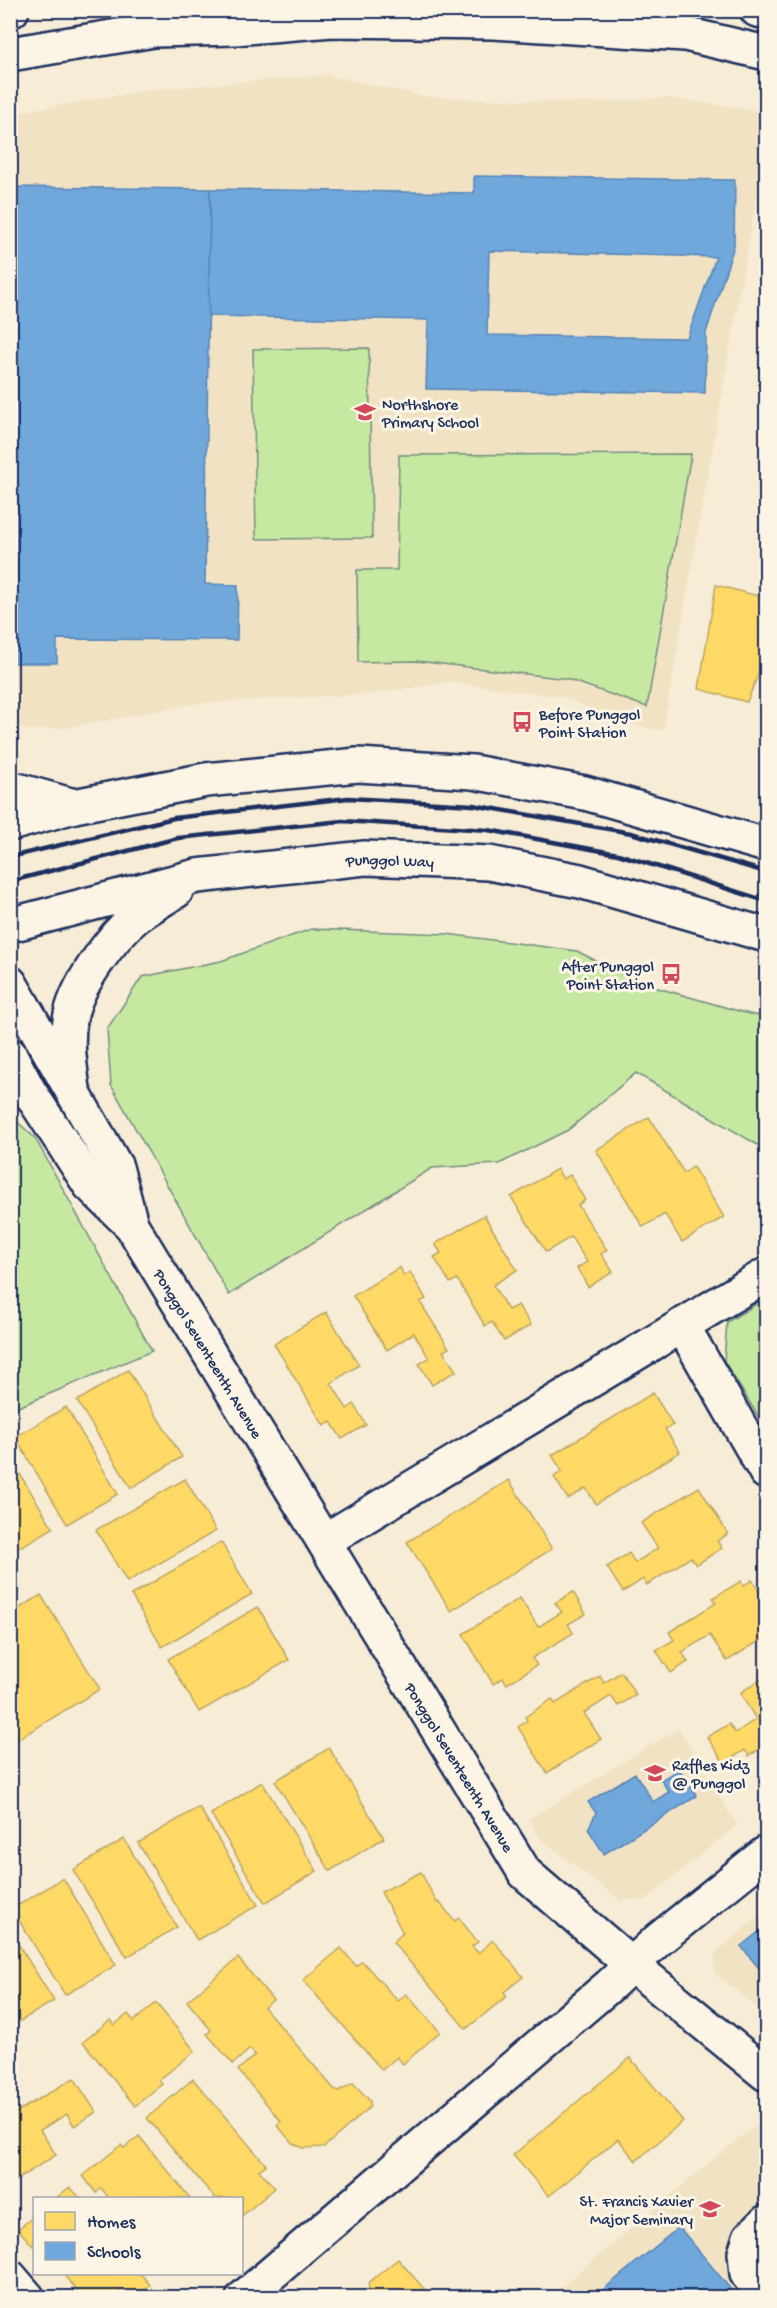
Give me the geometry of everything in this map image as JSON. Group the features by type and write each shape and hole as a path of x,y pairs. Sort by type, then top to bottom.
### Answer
{"street":[{"path":"757,10 766,12"},
{"path":"10,54 153,30 235,28 332,20 493,22 685,34 766,53"},
{"path":"10,824 74,806 206,780 370,766 473,772 585,793 766,844"},
{"path":"10,788 74,806"},
{"name":"Punggol Way","path":"10,925 197,876 365,858 489,863 580,881 766,935"},
{"path":"73,1089 68,1041 70,1017 83,985 110,942 136,916 197,876"},
{"name":"Ponggol Seventeenth Avenue","path":"10,983 116,1167 132,1226"},
{"name":"Ponggol Seventeenth Avenue","path":"10,1056 20,1085 90,1185 132,1226 525,1873 632,1965 766,2074"},
{"path":"324,1541 766,1275"},
{"path":"682,1325 766,1472"},
{"path":"243,2298 609,1986 658,1940 766,1853"},
{"path":"766,2222 750,2237 745,2253 747,2274 766,2297"},
{"path":"10,2277 28,2298"}],"shaded area":[{"name":"Northshore Primary School","path":"325,75 428,97 588,103 669,98 766,112 766,142 663,731 624,723 563,697 451,682 369,694 200,703 63,728 25,730 11,724 11,114 146,90"},
{"name":"Raffles Kidz @ Punggol","path":"679,1728 737,1825 646,1900 620,1900 540,1839 529,1819"},
{"path":"766,1910 766,2014 714,1973 715,1953"},
{"name":"St. Francis Xavier Major Seminary","path":"763,2118 766,2120 766,2297 548,2298"}],"green space":[{"path":"369,348 372,538 256,539 253,349"},
{"path":"691,454 647,707 567,679 417,661 358,662 357,570 397,570 399,455"},
{"path":"311,929 447,934 577,951 637,982 766,1017 766,1150 636,1073 568,1130 499,1164 432,1168 229,1295 111,1085 107,1029 142,977 221,961"},
{"path":"11,1116 35,1138 152,1351 11,1410"},
{"path":"766,1298 766,1429 724,1361 727,1322"}],"building: Homes":[{"path":"766,536 766,591 758,589"},
{"path":"716,585 766,598 766,655 747,702 699,689"},
{"path":"649,1117 684,1173 693,1167 724,1217 682,1242 665,1214 643,1227 596,1150"},
{"path":"557,1169 563,1179 570,1175 585,1200 578,1205 607,1250 601,1254 613,1272 588,1287 577,1268 587,1262 571,1237 546,1252 511,1197"},
{"path":"484,1215 517,1270 493,1285 508,1310 518,1305 531,1325 504,1341 492,1322 485,1326 457,1279 450,1283 434,1257 441,1253 435,1244"},
{"path":"400,1267 404,1276 410,1272 426,1299 420,1302 449,1348 443,1351 456,1371 432,1385 419,1364 429,1358 414,1333 387,1350 353,1296"},
{"path":"326,1312 359,1365 331,1383 347,1409 354,1404 366,1425 342,1439 331,1422 324,1426 274,1344"},
{"path":"128,1370 182,1457 131,1488 77,1401"},
{"path":"653,1393 673,1425 665,1429 680,1452 596,1504 586,1488 568,1499 554,1477 562,1471 552,1455"},
{"path":"66,1407 118,1494 67,1524 15,1437"},
{"path":"10,1458 53,1528 10,1553"},
{"path":"185,1479 216,1531 127,1582 96,1530"},
{"path":"509,1480 552,1549 451,1611 407,1542"},
{"path":"699,1487 728,1534 717,1541 722,1548 696,1565 691,1557 647,1585 643,1579 623,1592 607,1567 629,1553 635,1563 658,1548 641,1523"},
{"path":"221,1542 252,1594 162,1647 131,1595"},
{"path":"752,1580 766,1603 766,1637 727,1661 710,1635 682,1652 688,1662 671,1673 656,1650 674,1640 669,1632 716,1603 713,1598 741,1581 743,1586"},
{"path":"573,1592 586,1614 568,1624 573,1633 532,1658 537,1665 507,1684 503,1678 493,1684 463,1634 520,1598 538,1627 562,1612 555,1603"},
{"path":"41,1595 100,1689 10,1744 10,1614"},
{"path":"258,1607 289,1660 199,1712 168,1659"},
{"path":"621,1672 636,1695 618,1706 611,1696 584,1713 601,1739 547,1773 518,1727 527,1721 525,1717 552,1699 555,1704 600,1676 604,1683"},
{"path":"766,1676 766,1745 749,1756 745,1750 724,1763 707,1737 729,1724 735,1733 756,1719 740,1693"},
{"path":"329,1748 384,1838 330,1871 275,1781"},
{"path":"262,1782 317,1871 265,1903 211,1814"},
{"path":"199,1807 258,1905 197,1940 138,1843"},
{"path":"124,1839 177,1927 127,1957 73,1870"},
{"path":"421,1872 437,1903 439,1902 455,1921 459,1918 478,1942 472,1946 478,1953 493,1940 523,1977 504,1992 507,1996 466,2029 393,1942 403,1933 381,1892"},
{"path":"63,1878 116,1965 65,1995 12,1909"},
{"path":"10,1931 54,2001 10,2027"},
{"path":"341,1948 356,1966 362,1961 398,2001 406,1994 440,2032 403,2064 397,2057 382,2070 303,1980"},
{"path":"238,1958 273,2000 264,2007 334,2089 339,2091 353,2083 370,2101 370,2107 324,2147 303,2148 292,2143 277,2125 281,2121 238,2070 255,2055 250,2049 233,2064 207,2034 211,2030 187,2001"},
{"path":"156,2003 195,2051 159,2080 162,2084 135,2106 83,2042 110,2020 114,2025 128,2014 134,2021"},
{"path":"630,2058 683,2121 636,2161 618,2139 549,2196 513,2155"},
{"path":"74,2078 96,2112 74,2126 67,2114 40,2130 56,2155 10,2184 10,2116"},
{"path":"193,2079 266,2165 259,2170 275,2188 243,2215 243,2197 214,2197 147,2118"},
{"path":"139,2136 189,2197 108,2197 101,2188 96,2193 83,2176 121,2145 124,2148"},
{"path":"70,2187 79,2197 57,2197"},
{"path":"33,2217 33,2246 18,2229"},
{"path":"398,2259 432,2298 368,2298 370,2296 368,2283"},
{"path":"64,2275 142,2275 150,2285 135,2298 129,2298 122,2289 111,2298 83,2298"}],"building: Schools":[{"path":"474,176 735,180 734,246 706,333 705,393 426,389 428,320 208,316 210,189 474,193","holes":["489,251 716,257 687,338 487,335"]},
{"path":"10,187 210,189 205,584 238,585 237,640 57,639 57,663 10,663"},
{"path":"679,1769 697,1796 604,1854 588,1829 596,1813 588,1802 635,1773 653,1802 669,1792 661,1780"},
{"path":"766,1926 766,1977 741,1946"},
{"path":"679,2227 738,2298 593,2298"}],"railway":[{"path":"10,857 174,818 348,798 473,805 631,833 766,872"},
{"path":"10,883 178,838 342,821 488,830 618,854 766,901"}],"place":[{"name":"Northshore Primary School","path":"365,412"},
{"name":"Before Punggol Point Station","path":"522,722"},
{"name":"After Punggol Point Station","path":"671,974"},
{"name":"Raffles Kidz @ Punggol","path":"655,1773"},
{"name":"St. Francis Xavier Major Seminary","path":"710,2209"}]}
